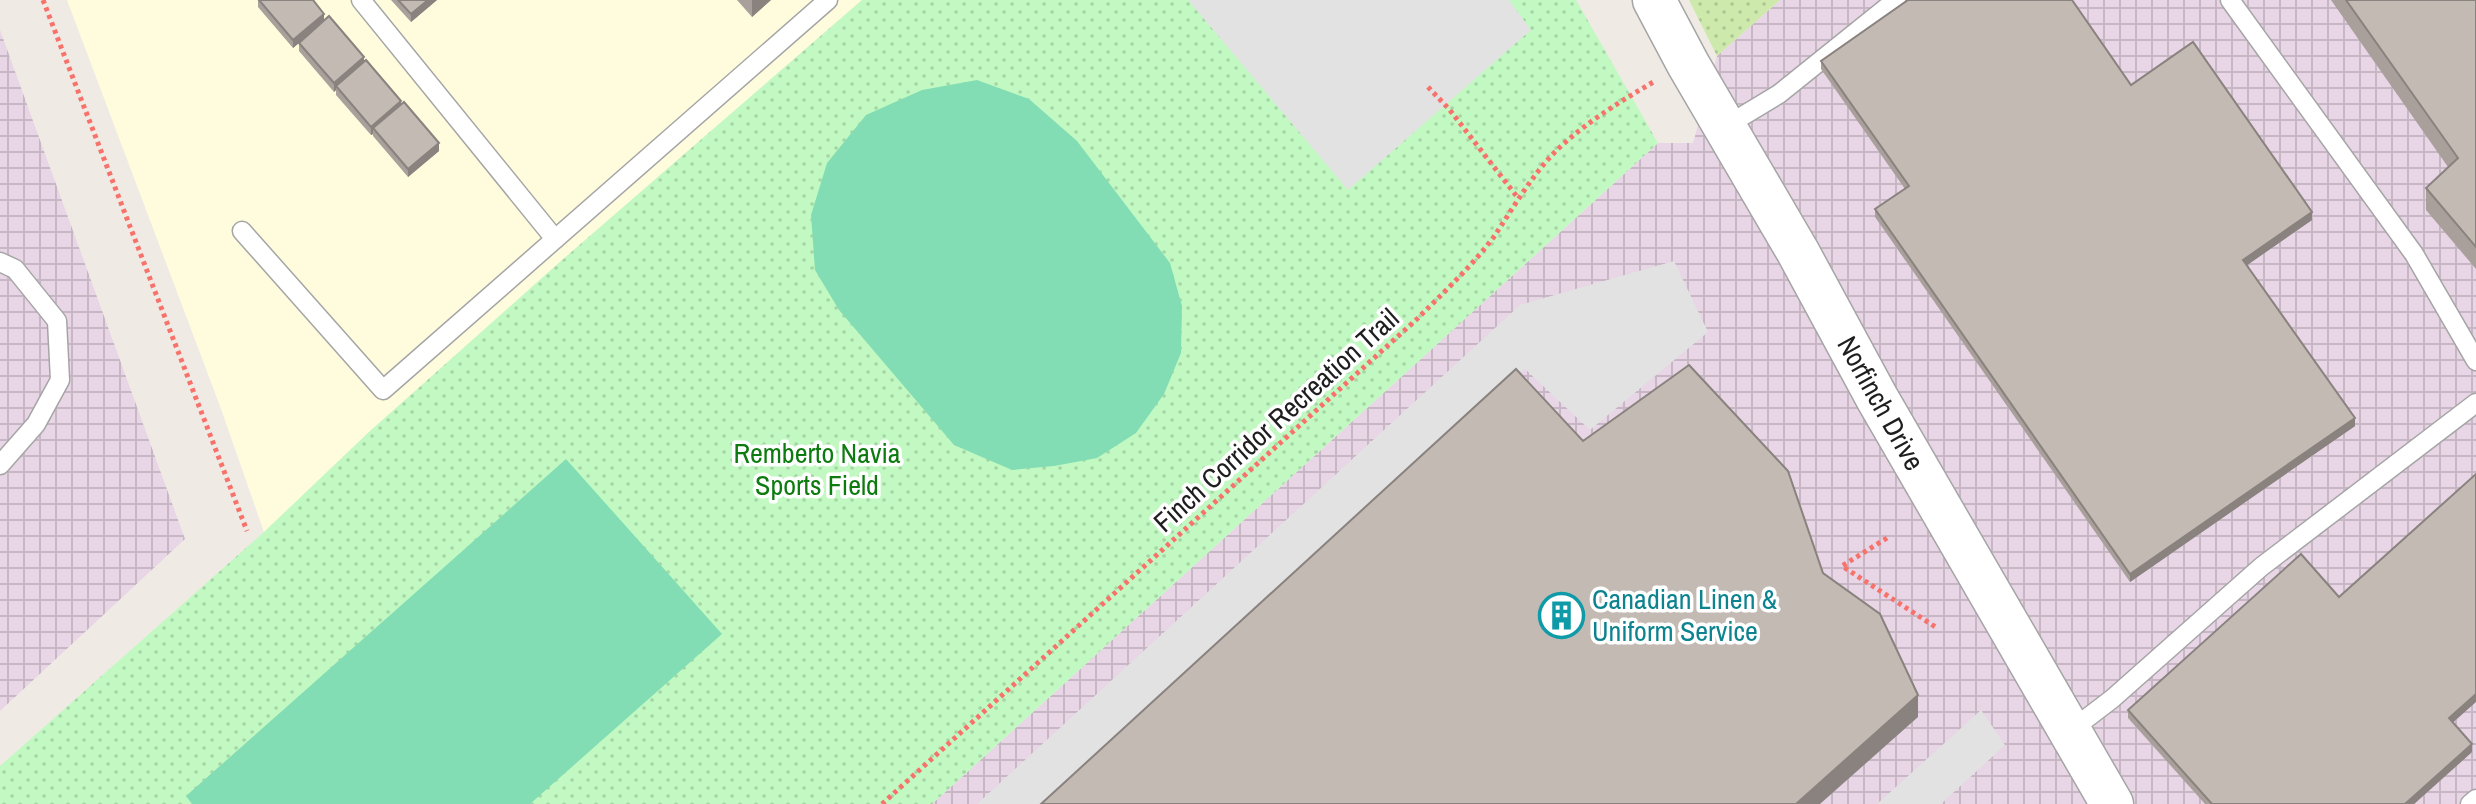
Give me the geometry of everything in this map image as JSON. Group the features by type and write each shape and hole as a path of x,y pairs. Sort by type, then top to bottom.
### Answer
{"street":[{"name":"Norfinch Drive","path":"1654,0 1877,398 2112,804"}],"lane":[{"path":"361,0 555,239"},
{"path":"242,231 383,390 828,0"},
{"path":"1726,126 1779,94 1896,0"},
{"path":"2230,0 2414,254 2475,358"},
{"path":"0,262 15,269 57,321 60,380 36,424 0,465"},
{"path":"2070,731 2112,699 2261,567 2476,403"},
{"path":"2470,804 2476,799"}],"path":[{"path":"43,0 247,531"},
{"name":"Finch Corridor Recreation Trail","path":"882,804 1417,319 1462,274 1492,238 1518,198 1557,150 1593,118 1688,64"},
{"path":"1428,87 1449,109 1518,198"},
{"path":"1887,538 1842,566 1937,628"}],"shaded area":[{"path":"67,0 862,0 561,261 369,432 264,532 220,406"},
{"path":"1188,0 1509,0 1531,30 1348,190"},
{"path":"1780,0 2476,0 2476,804 932,804 1658,143 1693,143 1717,56"},
{"path":"0,30 185,539 0,711"},
{"path":"1674,261 1708,332 1590,430 1525,369 1040,804 977,804 1520,305"},
{"path":"1981,710 2005,745 1941,804 1877,804"}],"green space":[{"name":"Remberto Navia Sports Field","path":"862,0 1576,0 1658,143 932,804 0,804 0,766 264,532 369,432 561,261"},
{"path":"1689,0 1780,0 1717,56"},
{"path":"977,80 1029,99 1077,141 1170,263 1182,306 1181,353 1164,394 1136,433 1097,458 1012,470 954,445 839,310 815,270 811,215 827,163 866,115 922,90"},
{"path":"566,459 722,634 530,804 192,804 186,796"}],"building":[{"path":"259,0 313,0 324,14 293,40"},
{"path":"398,0 428,0 411,14"},
{"path":"1908,0 2072,0 2131,85 2193,42 2312,212 2243,260 2355,418 2130,574 1875,209 1909,186 1821,61"},
{"path":"2346,0 2476,0 2476,247 2426,188 2458,158"},
{"path":"329,16 364,57 334,83 299,43"},
{"path":"366,60 401,101 371,127 336,86"},
{"path":"404,102 439,143 408,169 373,128"},
{"name":"Canadian Linen & Uniform Service","path":"1689,365 1788,471 1823,573 1880,614 1918,695 1796,804 1041,804 1516,369 1583,441"},
{"path":"2476,474 2476,694 2449,718 2472,744 2405,804 2212,804 2128,710 2301,554 2339,597"}],"place":[{"name":"Canadian Linen & Uniform Service","path":"1561,615"}]}
